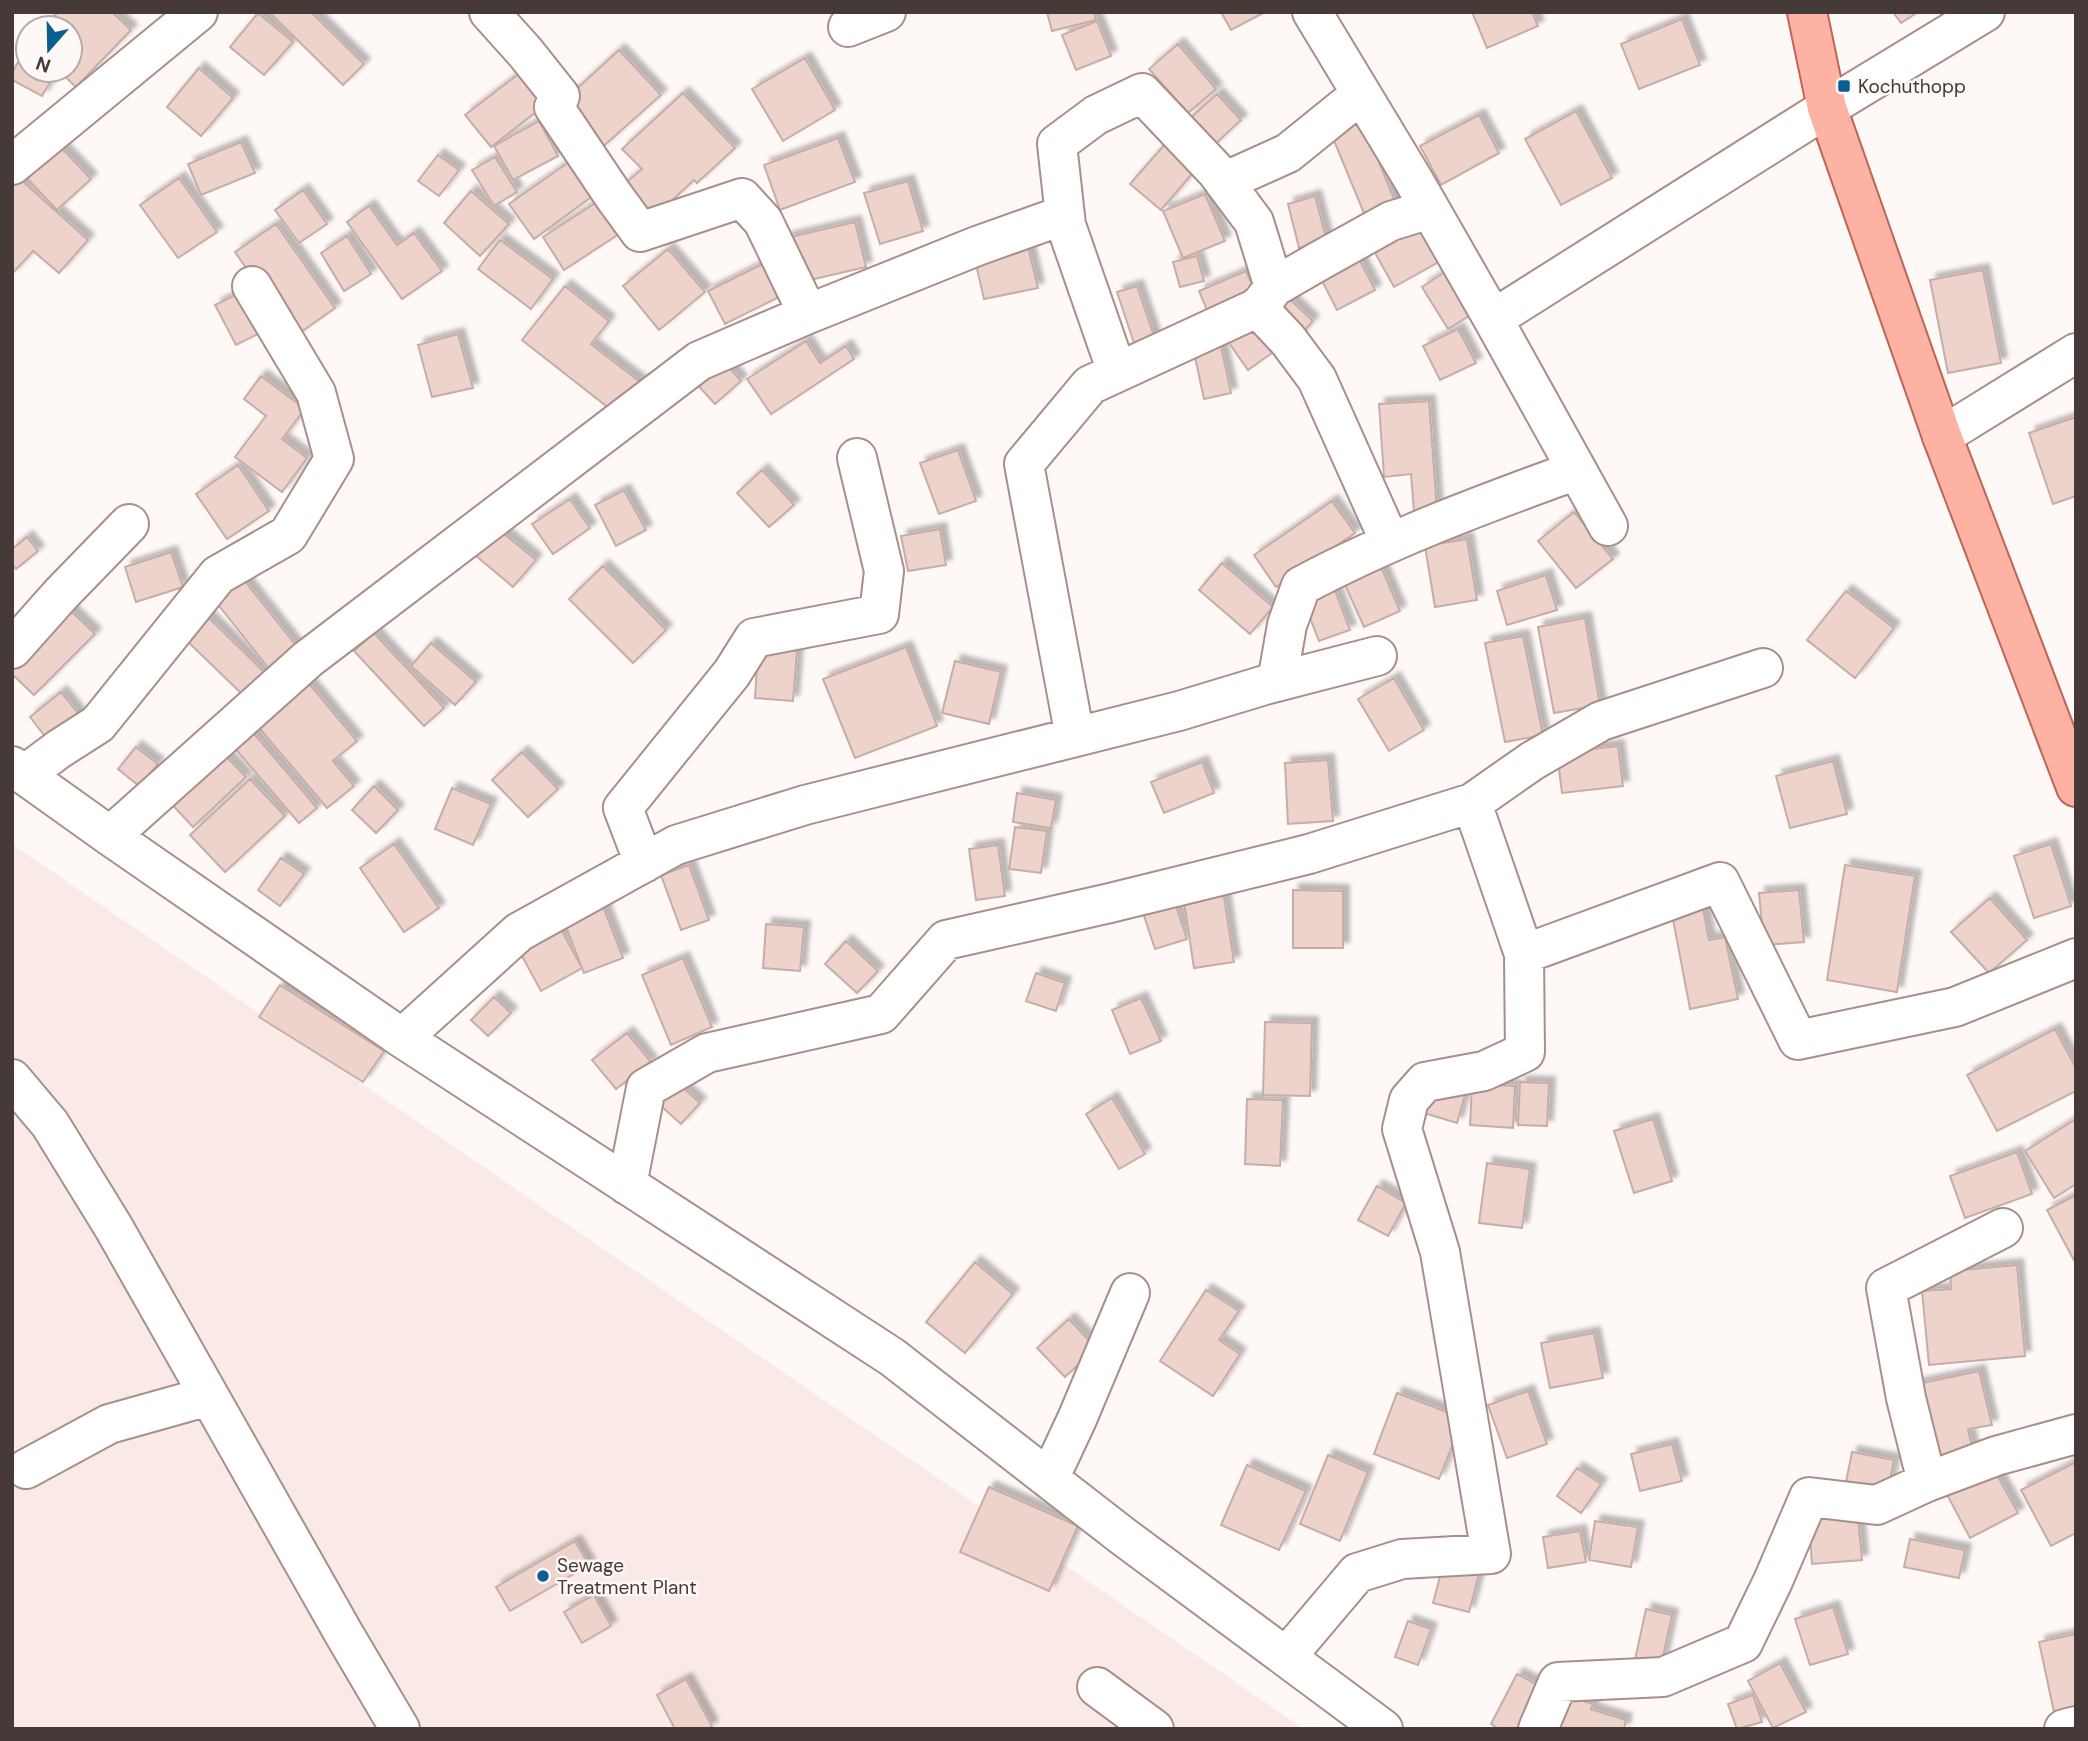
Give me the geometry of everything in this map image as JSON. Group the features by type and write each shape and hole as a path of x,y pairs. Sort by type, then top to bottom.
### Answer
{"main road":[{"path":"1807,12 1827,108 1942,436 2076,786"}],"street":[{"path":"12,165 198,12"},
{"path":"489,12 560,96 554,107 640,232 742,198 762,221 808,314"},
{"path":"848,27 886,12"},
{"path":"1312,12 1493,318 1608,526"},
{"path":"1493,318 1985,12"},
{"path":"1117,372 1066,225 1057,144 1096,115 1142,93 1224,181 1254,222 1266,297 1288,340 1317,379 1390,542"},
{"path":"1224,181 1288,153 1362,94"},
{"path":"1075,737 1024,464 1090,385 1219,327 1391,220 1430,209"},
{"path":"110,836 308,659 699,361 976,246 1064,215"},
{"path":"252,286 316,393 334,459 288,535 218,575 98,724 18,771 402,1038 892,1357 1124,1537 1383,1729"},
{"path":"1942,436 2076,353"},
{"path":"644,863 623,808 733,673 754,638 879,614 884,571 857,458"},
{"path":"1277,682 1287,625 1301,586 1390,542 1577,470"},
{"path":"12,649 129,524"},
{"path":"402,1038 519,932 676,845 805,805 1179,711 1377,656"},
{"path":"627,1185 646,1088 707,1052 881,1014 946,940 1110,904 1309,854 1472,803 1532,761 1601,721 1763,668"},
{"path":"1286,1657 1357,1573 1402,1559 1492,1554 1440,1252 1402,1129 1409,1100 1425,1082 1484,1071 1525,1052 1524,954 1472,803"},
{"path":"1524,954 1720,882 1798,1040 1955,1007 2076,958"},
{"path":"12,1079 50,1124 82,1175 400,1729"},
{"path":"1927,1482 1906,1398 1886,1288 2003,1228"},
{"path":"1049,1479 1130,1293"},
{"path":"26,1469 109,1424 209,1396"},
{"path":"1538,1729 1558,1682 1663,1677 1743,1643 1809,1497 1877,1505 1927,1482 1996,1456 2076,1434"},
{"path":"1097,1688 1154,1729"},
{"path":"2064,1729 2076,1726"}],"shaded area":[{"path":"12,844 761,1357 1304,1729 12,1729"}],"building":[{"path":"112,12 131,30 84,79 84,14 56,14"},
{"path":"269,12 311,12 364,64 343,85"},
{"path":"1047,12 1094,12 1096,20 1052,31"},
{"path":"1221,12 1265,12 1231,30"},
{"path":"1472,12 1532,12 1538,26 1487,48"},
{"path":"1893,12 1918,12 1901,23"},
{"path":"258,13 293,42 264,75 230,47"},
{"path":"1682,19 1700,65 1639,89 1621,44"},
{"path":"1097,21 1111,56 1076,70 1062,35"},
{"path":"1178,44 1216,89 1188,113 1149,69"},
{"path":"619,50 661,95 599,150 558,106"},
{"path":"805,58 835,110 783,141 752,89"},
{"path":"529,66 554,98 491,147 465,115"},
{"path":"199,68 233,98 201,136 167,107"},
{"path":"20,84 49,84 42,96"},
{"path":"683,93 735,148 697,183 694,180 653,218 622,186 642,169 622,149"},
{"path":"1217,94 1241,120 1212,147 1188,120"},
{"path":"1576,111 1612,178 1561,205 1525,139"},
{"path":"1359,113 1399,211 1368,223 1328,126"},
{"path":"1479,115 1499,153 1441,185 1420,146"},
{"path":"539,121 558,156 513,180 494,146"},
{"path":"838,138 855,182 780,210 764,165"},
{"path":"54,140 91,179 57,210 21,172"},
{"path":"241,142 255,173 201,195 188,164"},
{"path":"1166,143 1196,169 1161,210 1130,184"},
{"path":"438,155 459,170 439,196 418,181"},
{"path":"495,157 517,192 494,206 472,170"},
{"path":"569,162 594,195 534,239 509,204"},
{"path":"19,178 88,240 59,273 33,251 12,274 12,185"},
{"path":"179,178 217,232 178,258 140,205"},
{"path":"908,181 923,231 880,244 864,193"},
{"path":"303,190 327,224 299,243 275,210"},
{"path":"471,191 509,224 480,256 444,223"},
{"path":"1205,194 1225,241 1183,258 1163,211"},
{"path":"1315,196 1327,241 1299,248 1288,204"},
{"path":"600,200 622,232 564,270 543,237"},
{"path":"369,206 397,245 414,233 442,271 402,299 347,222"},
{"path":"1416,214 1442,260 1394,287 1368,240"},
{"path":"855,222 866,267 797,283 786,238"},
{"path":"276,224 335,308 294,337 235,252"},
{"path":"347,236 371,274 344,291 321,253"},
{"path":"500,240 553,279 531,309 478,269"},
{"path":"1028,247 1038,288 984,299 975,260"},
{"path":"668,249 705,292 659,330 623,286"},
{"path":"1356,253 1375,290 1337,310 1318,273"},
{"path":"1197,256 1204,281 1180,287 1173,262"},
{"path":"775,258 791,291 725,324 708,291"},
{"path":"1451,268 1477,311 1448,329 1422,287"},
{"path":"1983,270 2001,363 1948,373 1930,280"},
{"path":"1246,271 1261,305 1213,325 1199,291"},
{"path":"565,286 609,321 591,344 644,385 619,416 522,340"},
{"path":"1137,286 1155,339 1135,346 1117,292"},
{"path":"1278,288 1313,321 1294,342 1258,308"},
{"path":"247,289 268,329 236,345 215,305"},
{"path":"1257,308 1283,345 1248,370 1222,333"},
{"path":"1458,329 1476,363 1440,380 1423,346"},
{"path":"458,334 473,388 432,397 418,345"},
{"path":"1219,337 1231,393 1204,399 1192,343"},
{"path":"806,341 820,363 846,346 854,359 771,414 747,379"},
{"path":"720,357 741,381 715,404 694,381"},
{"path":"261,376 305,409 282,439 307,458 282,492 235,457 266,416 244,399"},
{"path":"1429,401 1437,511 1414,512 1411,474 1384,477 1379,404"},
{"path":"2076,417 2076,496 2053,504 2029,433"},
{"path":"958,450 976,501 939,514 920,463"},
{"path":"238,465 269,511 227,539 196,494"},
{"path":"762,470 794,505 769,527 737,493"},
{"path":"624,490 646,530 616,546 595,505"},
{"path":"570,499 590,528 553,554 532,524"},
{"path":"1332,501 1355,533 1276,587 1254,555"},
{"path":"1574,512 1613,559 1576,588 1538,541"},
{"path":"497,528 536,560 513,587 475,555"},
{"path":"940,529 946,565 908,571 901,536"},
{"path":"27,537 38,551 16,569 12,564 12,549"},
{"path":"1467,539 1477,600 1435,607 1425,546"},
{"path":"171,552 183,587 136,602 125,567"},
{"path":"1379,562 1400,611 1364,627 1342,578"},
{"path":"1222,563 1273,607 1250,634 1199,590"},
{"path":"603,566 666,630 633,663 569,599"},
{"path":"1546,575 1557,610 1507,625 1497,591"},
{"path":"244,580 298,648 270,670 216,602"},
{"path":"1334,588 1350,630 1319,641 1303,600"},
{"path":"1846,591 1894,628 1855,678 1807,640"},
{"path":"68,608 95,634 34,695 12,674 12,664"},
{"path":"207,616 265,673 243,695 185,639"},
{"path":"1585,618 1600,705 1554,713 1538,627"},
{"path":"374,633 444,708 424,726 354,651"},
{"path":"1523,636 1543,735 1505,742 1485,643"},
{"path":"431,643 476,682 455,705 411,666"},
{"path":"906,647 937,726 855,758 823,679"},
{"path":"758,648 797,651 793,701 755,698"},
{"path":"955,661 1001,672 989,724 942,713"},
{"path":"1394,678 1424,730 1389,751 1358,699"},
{"path":"306,680 357,741 333,761 354,786 327,808 255,723"},
{"path":"61,692 83,719 51,744 30,717"},
{"path":"251,730 317,808 299,823 232,745"},
{"path":"1618,746 1623,786 1562,793 1557,753"},
{"path":"136,747 158,764 139,786 118,769"},
{"path":"219,749 246,777 193,827 166,798"},
{"path":"522,752 558,789 528,817 492,780"},
{"path":"1328,760 1333,821 1288,824 1285,763"},
{"path":"1833,761 1847,814 1790,828 1776,776"},
{"path":"1202,762 1214,793 1164,813 1151,782"},
{"path":"250,779 285,816 225,872 190,835"},
{"path":"374,786 398,810 376,833 352,810"},
{"path":"452,788 491,804 473,845 435,829"},
{"path":"1017,793 1056,800 1051,828 1013,822"},
{"path":"1015,827 1047,831 1041,873 1009,869"},
{"path":"394,844 439,908 404,932 360,868"},
{"path":"2051,844 2071,906 2034,918 2014,856"},
{"path":"998,845 1005,896 976,900 969,849"},
{"path":"281,858 304,874 280,906 258,890"},
{"path":"689,865 709,920 681,930 661,875"},
{"path":"1845,865 1915,876 1897,992 1827,980"},
{"path":"1223,890 1234,962 1194,968 1183,895"},
{"path":"1293,890 1343,891 1343,948 1293,948"},
{"path":"1799,890 1804,942 1764,945 1759,893"},
{"path":"1173,897 1187,939 1155,949 1141,907"},
{"path":"1990,898 2027,940 1989,973 1951,932"},
{"path":"602,904 623,958 584,973 563,919"},
{"path":"1703,908 1709,940 1725,937 1738,999 1690,1009 1672,914"},
{"path":"558,924 582,968 541,991 517,947"},
{"path":"766,924 804,927 800,971 763,968"},
{"path":"846,941 878,971 857,993 825,964"},
{"path":"683,958 712,1027 671,1045 642,975"},
{"path":"1036,973 1065,983 1056,1011 1026,1001"},
{"path":"280,985 384,1051 363,1082 259,1017"},
{"path":"494,997 511,1013 488,1036 471,1020"},
{"path":"1141,998 1161,1041 1130,1054 1112,1010"},
{"path":"1265,1022 1312,1023 1310,1096 1263,1095"},
{"path":"2055,1029 2076,1068 2076,1091 1997,1131 1967,1075"},
{"path":"627,1033 651,1062 616,1089 592,1060"},
{"path":"671,1077 700,1103 681,1124 652,1098"},
{"path":"1520,1082 1549,1083 1547,1126 1518,1125"},
{"path":"1472,1084 1515,1086 1513,1128 1470,1125"},
{"path":"1432,1085 1465,1095 1457,1123 1424,1113"},
{"path":"1112,1098 1145,1154 1119,1169 1086,1114"},
{"path":"1247,1099 1283,1100 1280,1166 1245,1164"},
{"path":"1653,1119 1672,1181 1634,1193 1614,1131"},
{"path":"2076,1119 2076,1184 2054,1198 2025,1151"},
{"path":"2017,1152 2032,1194 1965,1218 1950,1176"},
{"path":"1487,1163 1530,1169 1522,1228 1479,1223"},
{"path":"1377,1186 1406,1203 1388,1236 1358,1220"},
{"path":"2076,1195 2076,1264 2047,1210"},
{"path":"975,1262 1013,1294 965,1353 926,1322"},
{"path":"2017,1265 2025,1356 1929,1365 1922,1291 1951,1289 1950,1271"},
{"path":"1206,1290 1239,1311 1219,1340 1240,1354 1213,1396 1160,1361"},
{"path":"1069,1319 1096,1348 1065,1377 1037,1348"},
{"path":"1594,1333 1603,1378 1550,1388 1541,1343"},
{"path":"1979,1371 1992,1425 1968,1429 1974,1456 1932,1466 1913,1385"},
{"path":"1528,1391 1547,1444 1507,1458 1488,1405"},
{"path":"1397,1393 1463,1418 1439,1479 1374,1454"},
{"path":"1672,1444 1682,1481 1640,1491 1631,1454"},
{"path":"1852,1452 1894,1460 1886,1500 1844,1492"},
{"path":"1328,1455 1368,1472 1340,1541 1300,1524"},
{"path":"2076,1462 2076,1533 2051,1546 2021,1490"},
{"path":"1991,1464 2018,1513 1970,1538 1944,1489"},
{"path":"1247,1465 1306,1491 1279,1550 1221,1525"},
{"path":"1577,1468 1601,1484 1581,1513 1557,1496"},
{"path":"989,1487 1078,1526 1049,1591 960,1552"},
{"path":"1857,1507 1862,1560 1812,1564 1808,1511"},
{"path":"1595,1521 1638,1527 1631,1567 1589,1560"},
{"path":"1580,1531 1586,1562 1548,1568 1543,1537"},
{"path":"1910,1539 1965,1550 1959,1578 1904,1567"},
{"name":"Sewage Treatment Plant","path":"575,1541 589,1565 510,1611 496,1587"},
{"path":"1443,1565 1479,1574 1469,1612 1433,1603"},
{"name":"Sewage Treatment Plant","path":"594,1595 611,1626 582,1643 564,1612"},
{"path":"1833,1607 1848,1654 1810,1665 1795,1619"},
{"path":"1646,1609 1672,1615 1661,1666 1635,1660"},
{"path":"1408,1621 1431,1629 1418,1665 1395,1657"},
{"path":"2076,1634 2076,1722 2057,1726 2039,1642"},
{"path":"1780,1663 1806,1712 1773,1728 1748,1681"},
{"path":"1517,1674 1552,1692 1534,1729 1499,1729 1491,1724"},
{"path":"686,1679 712,1726 707,1729 675,1729 657,1695"},
{"path":"1555,1692 1593,1704 1591,1709 1626,1720 1624,1729 1543,1729"},
{"path":"1753,1695 1762,1722 1737,1729 1728,1704"}],"place":[{"name":"Kochuthopp","path":"1844,86"},
{"name":"Sewage Treatment Plant","path":"543,1576"}]}
